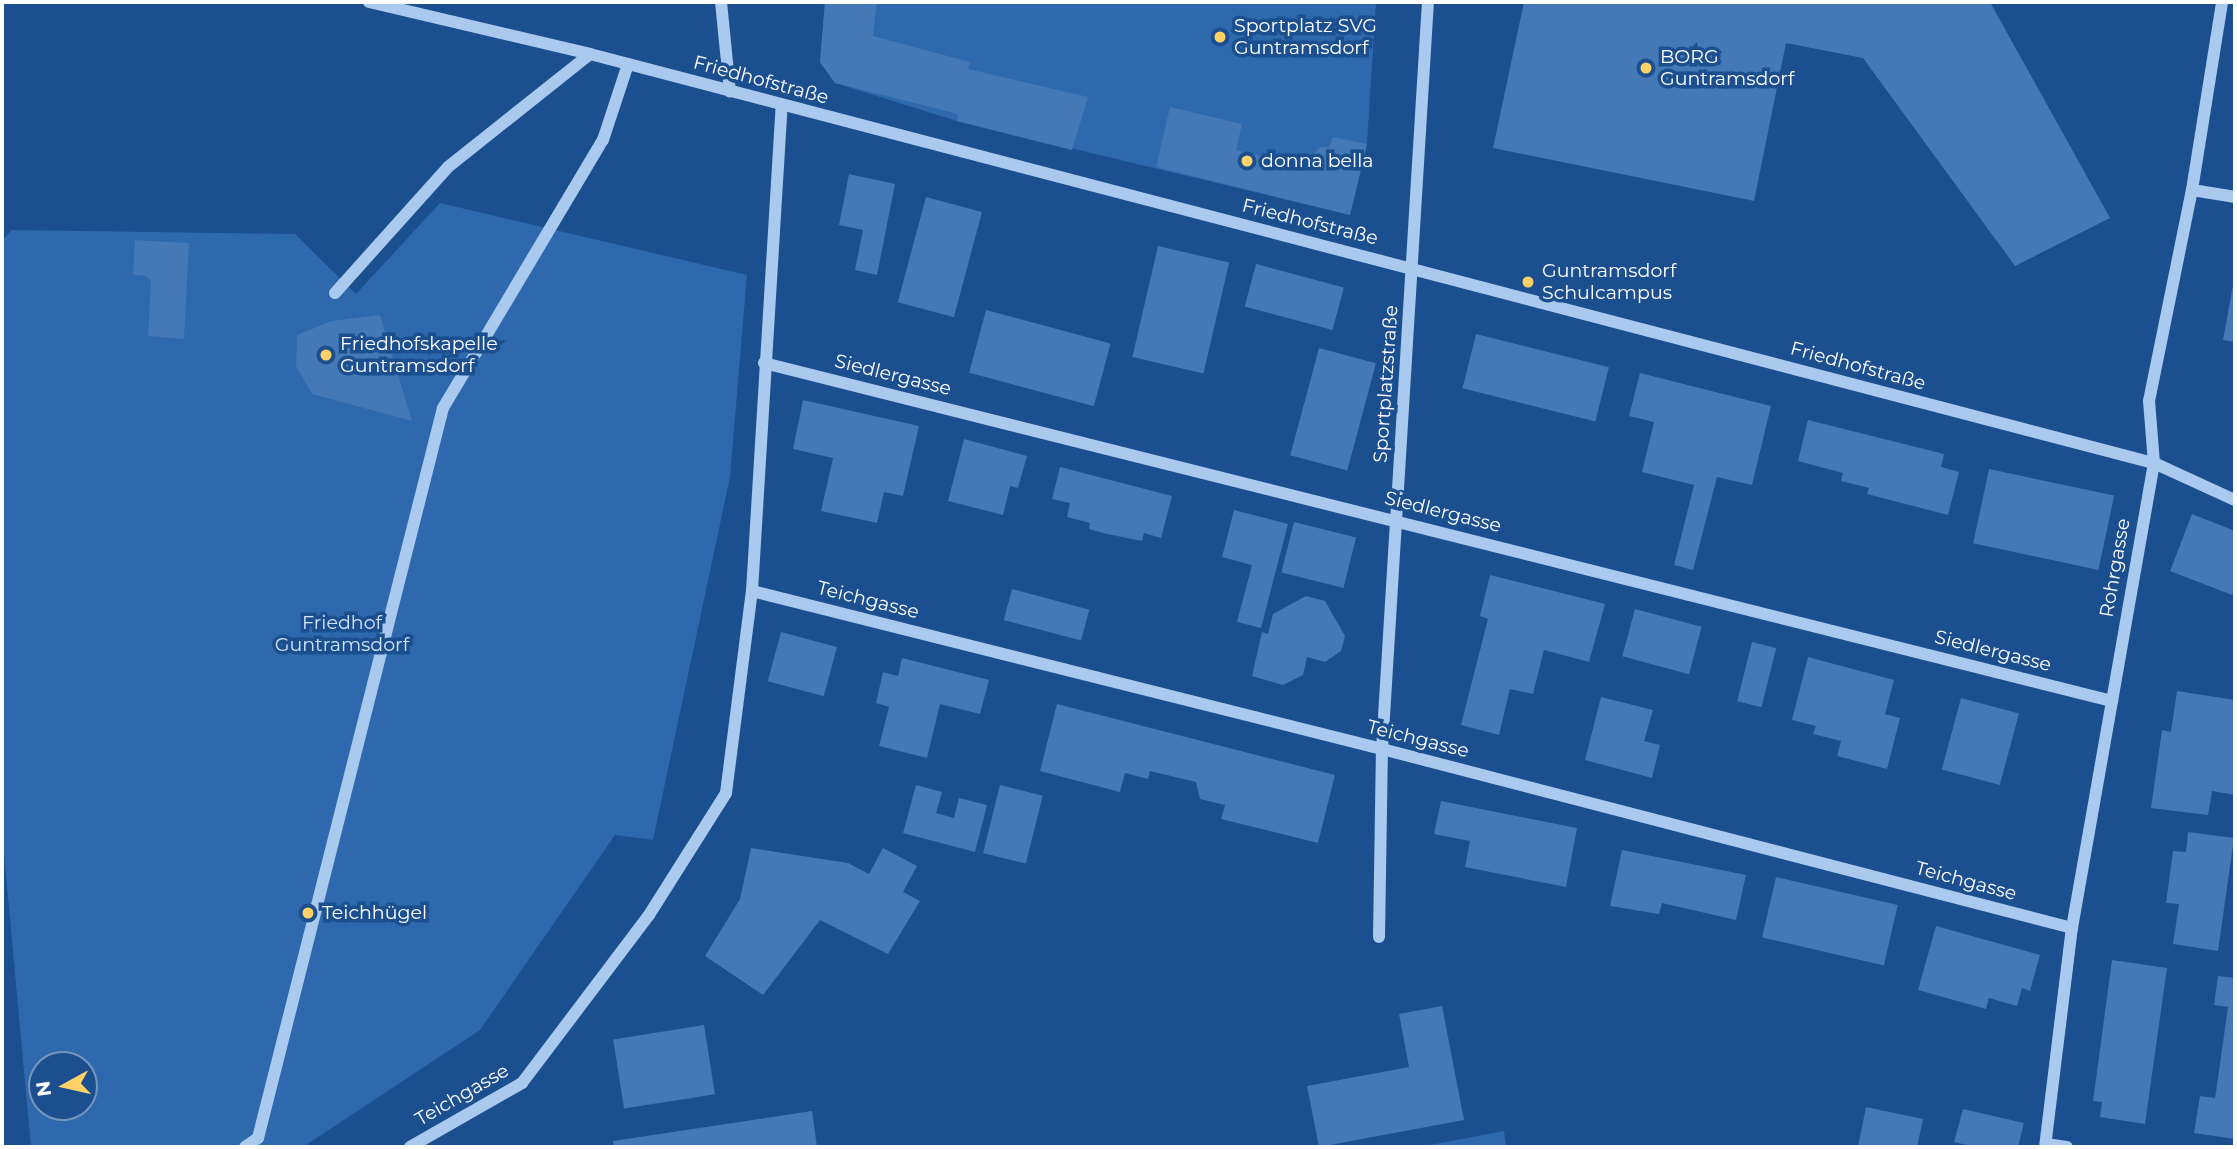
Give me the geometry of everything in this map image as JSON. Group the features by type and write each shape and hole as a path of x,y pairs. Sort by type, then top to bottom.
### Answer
{"street":[{"name":"Friedhofstraße","path":"369,2 590,54 2154,463 2235,499"},
{"path":"721,2 730,92"},
{"name":"Sportplatzstraße","path":"1379,937 1382,749 1394,519 1414,268 1428,2"},
{"name":"Rohrgasse","path":"2067,1147 2046,1145 2072,928 2154,463 2149,401 2192,190 2222,2"},
{"path":"335,293 448,167 590,54"},
{"path":"245,1147 258,1138 443,408 603,140 628,64"},
{"name":"Teichgasse","path":"410,1147 522,1083 649,915 726,793 752,591 782,106"},
{"path":"2192,190 2235,197"},
{"name":"Siedlergasse","path":"764,363 2112,701"},
{"name":"Teichgasse","path":"752,591 1382,749 2072,928"}],"green space":[{"path":"825,2 1376,2 1367,144 1350,215 957,121 835,83 820,62"},
{"name":"Friedhof Guntramsdorf","path":"440,203 747,275 730,477 653,840 615,835 480,1030 303,1147 31,1147 29,1121 98,1121 98,1051 28,1051 28,1114 2,832 2,241 12,230 295,234 356,294"},
{"path":"1504,1131 1506,1147 1420,1147"}],"building":[{"path":"825,2 877,2 873,36 970,62 968,69 1088,97 1072,150 957,121 958,114 835,83 820,62"},
{"path":"1524,2 1990,2 2110,218 2015,266 1863,58 1786,43 1754,201 1493,148"},
{"path":"1170,107 1242,124 1236,150 1303,166 1320,147 1329,147 1333,137 1367,144 1350,215 1156,167"},
{"path":"849,174 895,184 877,275 855,270 863,230 839,225"},
{"path":"926,197 982,212 954,317 898,302"},
{"path":"135,240 189,243 184,339 148,336 151,281 146,276 133,275"},
{"path":"1158,246 1229,262 1203,373 1132,357"},
{"path":"1256,264 1344,288 1333,330 1245,307"},
{"path":"2235,280 2235,342 2223,340"},
{"path":"986,310 1111,343 1094,406 969,373"},
{"path":"380,315 412,421 312,394 296,366 297,335 332,321"},
{"path":"1476,334 1609,367 1595,421 1462,388"},
{"path":"1319,348 1376,363 1347,470 1290,455"},
{"path":"1640,373 1771,406 1752,485 1717,477 1693,570 1674,565 1694,485 1642,472 1654,422 1629,416"},
{"path":"803,400 919,426 903,496 884,492 877,523 821,511 833,458 793,449"},
{"path":"1808,420 1944,454 1941,467 1959,472 1948,515 1867,494 1869,488 1841,481 1843,473 1798,461"},
{"path":"964,439 1027,456 1018,488 1010,486 1003,515 948,501"},
{"path":"1060,467 1172,496 1161,538 1144,533 1142,541 1107,534 1089,529 1090,523 1067,517 1070,503 1052,499"},
{"path":"1989,469 2114,496 2098,570 1973,543"},
{"path":"1234,510 1288,524 1261,628 1237,622 1252,565 1222,557"},
{"path":"2192,514 2235,531 2235,588 2232,595 2170,571"},
{"path":"1294,522 1356,537 1344,588 1281,572"},
{"path":"1490,575 1605,604 1589,662 1544,650 1533,694 1510,689 1499,735 1461,725 1488,619 1480,616"},
{"path":"1012,589 1089,610 1081,641 1004,620"},
{"path":"1306,596 1325,601 1345,636 1341,651 1325,662 1307,657 1303,675 1283,685 1252,676 1262,632 1268,634 1273,614"},
{"path":"1635,609 1702,627 1689,674 1622,656"},
{"path":"781,632 837,647 824,696 768,681"},
{"path":"1752,642 1776,648 1762,707 1737,701"},
{"path":"1808,657 1894,680 1885,714 1900,718 1887,769 1837,756 1841,741 1813,734 1816,726 1792,720"},
{"path":"902,658 989,680 980,714 940,704 927,758 879,746 889,707 876,703 883,672 898,676"},
{"path":"2177,691 2235,700 2235,795 2212,791 2208,815 2151,808 2162,730 2171,732"},
{"path":"1601,697 1653,710 1644,741 1660,745 1652,778 1585,760"},
{"path":"1961,698 2019,714 2000,785 1942,769"},
{"path":"1057,704 1335,775 1318,843 1221,819 1225,805 1200,799 1196,782 1150,771 1148,779 1125,773 1120,792 1040,771"},
{"path":"916,785 942,792 936,813 954,818 959,798 987,805 975,852 903,833"},
{"path":"1000,785 1043,796 1026,864 983,853"},
{"path":"1441,801 1577,828 1566,887 1465,867 1470,841 1434,834"},
{"path":"2188,832 2234,838 2218,951 2173,944 2179,904 2166,903 2173,851 2186,852"},
{"path":"751,848 848,863 869,874 883,848 917,866 903,892 920,901 888,954 820,920 763,995 705,956 740,899"},
{"path":"1622,850 1746,875 1736,920 1662,903 1659,914 1610,906"},
{"path":"1776,877 1898,905 1884,966 1762,937"},
{"path":"1936,926 2040,955 2030,991 2022,988 2017,1006 1989,998 1986,1009 1918,990"},
{"path":"2112,960 2167,968 2145,1124 2100,1117 2102,1102 2093,1101"},
{"path":"2218,976 2235,978 2235,1139 2194,1133 2200,1096 2215,1098 2216,1092 2228,1007 2214,1005"},
{"path":"1442,1006 1464,1120 1319,1147 1307,1086 1409,1067 1399,1014"},
{"path":"704,1025 715,1094 624,1109 613,1039"},
{"path":"1866,1107 1923,1119 1917,1147 1858,1147"},
{"path":"1963,1109 2024,1123 2018,1147 1975,1147 1954,1142"},
{"path":"812,1111 817,1147 614,1147 613,1141"}],"place":[{"name":"Sportplatz SVG Guntramsdorf","path":"1220,37"},
{"name":"BORG Guntramsdorf","path":"1646,68"},
{"name":"donna bella","path":"1247,161"},
{"name":"Guntramsdorf Schulcampus","path":"1528,282"},
{"name":"Friedhofskapelle Guntramsdorf","path":"326,355"},
{"name":"Teichhügel","path":"308,913"}]}
